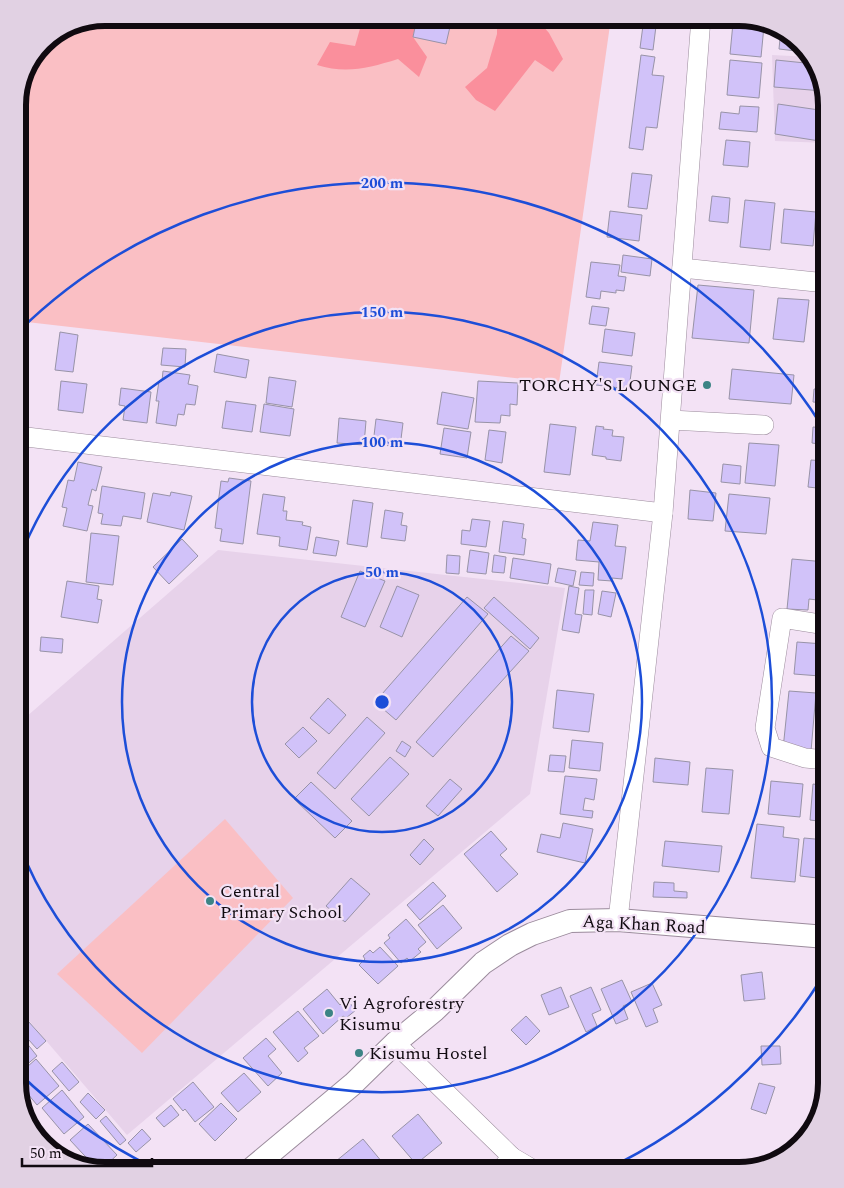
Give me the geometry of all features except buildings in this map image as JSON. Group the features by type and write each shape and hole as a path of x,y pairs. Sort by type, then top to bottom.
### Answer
{"street":[{"path":"618,920 663,512 700,26"},
{"path":"682,268 818,282"},
{"path":"671,420 764,426"},
{"path":"26,437 663,512"},
{"path":"818,623 782,618 765,728 771,747 805,758 818,759"},
{"name":"Aga Khan Road","path":"260,1162 353,1084 395,1043 435,1010 483,963 510,945 532,934 570,921 618,920 818,936"},
{"path":"395,1043 504,1162"}],"shaded area":[{"path":"105,26 610,26 559,383 26,322 26,100 34,70 49,49 61,40 75,32"},
{"path":"361,26 415,26 413,37 427,57 419,77 398,59 358,69 338,69 317,65 330,42 355,46"},
{"path":"497,26 543,26 549,33 563,59 553,72 535,60 495,111 476,100 465,87 487,68 497,34"},
{"path":"772,55 801,57 812,75 815,85 818,105 818,143 775,141"},
{"name":"Central Primary School","path":"218,550 565,588 530,794 127,1135 26,1017 26,717"},
{"path":"225,819 293,898 142,1053 57,974"}],"place":[{"name":"TORCHY'S LOUNGE","path":"707,385"},
{"name":"Central Primary School","path":"210,901"},
{"name":"Vi Agroforestry Kisumu","path":"329,1013"},
{"name":"Kisumu Hostel","path":"359,1053"}]}
